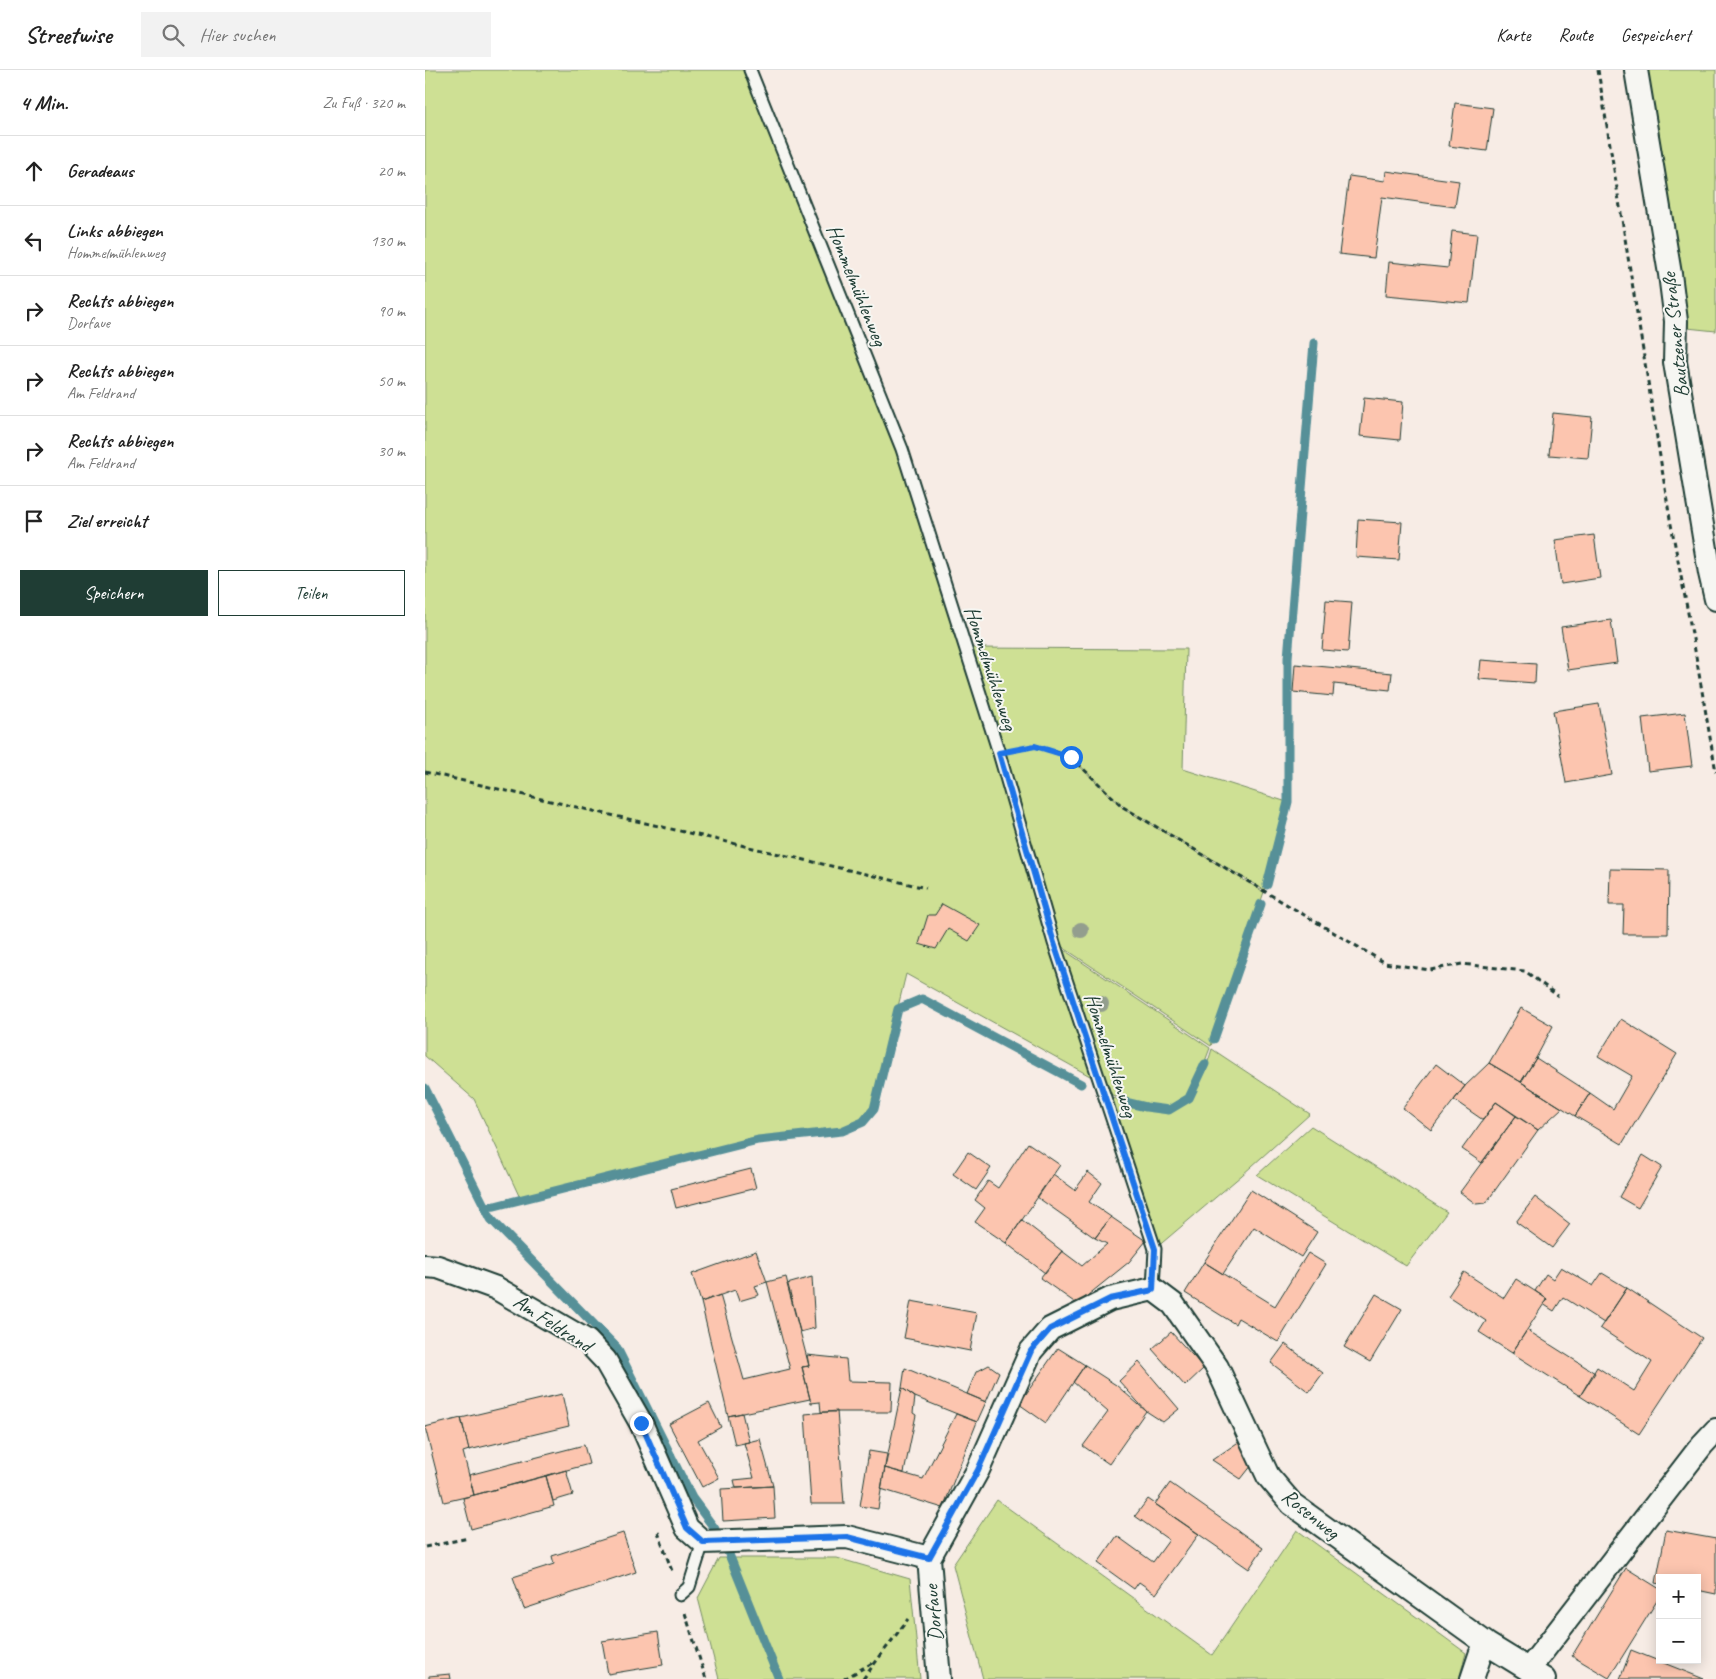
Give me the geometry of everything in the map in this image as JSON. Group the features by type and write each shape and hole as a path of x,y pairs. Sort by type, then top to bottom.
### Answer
{"street":[{"name":"Bautzener Straße","path":"1636,70 1670,274 1676,321 1675,362 1716,599"},
{"name":"Am Feldrand","path":"425,1266 438,1268 496,1288 587,1341 605,1360 641,1423 687,1528 703,1542"},
{"name":"Dorfaue","path":"939,1679 929,1558 978,1470 1031,1351 1050,1329 1110,1299 1153,1290"},
{"name":"Rosenweg","path":"1153,1290 1173,1304 1217,1366 1268,1476 1292,1504 1487,1644 1537,1674"},
{"path":"1537,1674 1702,1445 1716,1430"},
{"path":"703,1542 847,1537 929,1558"},
{"path":"1472,1679 1480,1655 1487,1644"}],"lane":[{"name":"Hommelmühlenweg","path":"750,70 902,449 999,753 1054,943 1155,1249 1153,1290"},
{"path":"680,1595 689,1587 703,1542"}],"path":[{"path":"1599,70 1670,519 1716,772"},
{"path":"999,753 1035,746 1071,757 1123,807 1385,963 1430,970 1462,964 1525,971 1558,996"},
{"path":"425,772 926,888"},
{"path":"657,1529 706,1679"},
{"path":"425,1547 469,1538"},
{"path":"863,1679 915,1610 933,1602"},
{"path":"844,1679 875,1662"}],"green space":[{"path":"425,70 749,70 901,449 966,648 1186,649 1183,769 1287,802 1264,890 1124,807 1071,757 1035,745 999,753 1035,746 1071,758 1123,808 1264,892 1211,1046 1055,942 1099,1081 906,974 873,1109 863,1122 842,1131 758,1140 521,1200 474,1099 425,1056"},
{"path":"1647,70 1716,70 1716,331 1687,328"},
{"path":"1055,944 1210,1048 1188,1097 1169,1109 1146,1106 1106,1093"},
{"path":"1212,1049 1310,1114 1156,1248 1105,1095 1145,1109 1170,1111 1190,1099 1207,1065"},
{"path":"1311,1126 1447,1212 1406,1266 1257,1175"},
{"path":"997,1500 1212,1655 1297,1530 1466,1653 1459,1679 983,1679 953,1565"},
{"path":"719,1558 837,1558 910,1579 920,1679 719,1679 698,1598"}],"building":[{"path":"1455,103 1493,108 1487,151 1449,146"},
{"path":"1386,171 1459,181 1455,207 1382,197 1374,258 1339,254 1349,176 1385,181"},
{"path":"1452,231 1477,234 1469,303 1386,295 1389,262 1448,268"},
{"path":"1364,398 1403,402 1400,440 1360,436"},
{"path":"1553,413 1592,417 1588,458 1549,455"},
{"path":"1358,519 1402,522 1399,560 1356,557"},
{"path":"1594,535 1600,578 1561,584 1555,540"},
{"path":"1326,600 1352,602 1348,652 1322,650"},
{"path":"1611,620 1617,663 1568,670 1561,627"},
{"path":"1481,660 1536,664 1535,683 1479,679"},
{"path":"1295,664 1392,673 1390,690 1334,684 1333,696 1293,692"},
{"path":"1599,704 1612,775 1566,783 1553,711"},
{"path":"1685,713 1692,766 1648,771 1642,718"},
{"path":"1610,869 1669,870 1668,934 1623,934 1624,905 1609,905"},
{"path":"942,904 980,925 969,941 948,929 936,949 919,944 928,915 935,915"},
{"path":"1521,1008 1553,1026 1521,1082 1489,1063"},
{"path":"1621,1019 1677,1054 1622,1144 1575,1116 1590,1093 1613,1109 1632,1076 1598,1056"},
{"path":"1536,1058 1590,1093 1575,1116 1521,1082"},
{"path":"1489,1063 1562,1108 1538,1130 1496,1102 1483,1120 1454,1100 1465,1086"},
{"path":"1436,1064 1465,1086 1431,1130 1403,1108"},
{"path":"1496,1102 1516,1116 1482,1163 1462,1149"},
{"path":"1516,1116 1538,1130 1486,1203 1476,1204 1460,1192"},
{"path":"1028,1143 1060,1165 1006,1243 975,1222 985,1208 975,1200 988,1181 998,1188"},
{"path":"968,1152 991,1168 976,1190 953,1174"},
{"path":"1643,1155 1662,1167 1638,1208 1619,1197"},
{"path":"751,1169 756,1188 676,1208 671,1189"},
{"path":"1088,1172 1102,1183 1089,1202 1111,1217 1095,1238 1037,1197 1053,1174 1075,1190"},
{"path":"1251,1190 1317,1232 1301,1257 1254,1227 1223,1274 1204,1262"},
{"path":"1535,1197 1570,1224 1552,1248 1516,1222"},
{"path":"1111,1217 1146,1241 1129,1262 1077,1304 1040,1278 1062,1251 1082,1266 1107,1244 1095,1238"},
{"path":"1022,1220 1062,1251 1045,1273 1006,1243"},
{"path":"756,1251 767,1282 755,1286 759,1295 739,1301 735,1290 701,1302 692,1274"},
{"path":"1308,1253 1326,1264 1278,1342 1238,1318 1235,1324 1185,1293 1204,1262 1275,1306"},
{"path":"1561,1267 1593,1286 1602,1273 1627,1288 1604,1323 1563,1297 1554,1311 1543,1304 1547,1299 1535,1291 1546,1274 1553,1279"},
{"path":"1464,1272 1504,1298 1516,1279 1547,1299 1512,1353 1479,1332 1486,1321 1448,1296"},
{"path":"786,1277 809,1366 802,1367 810,1399 728,1416 701,1302 720,1295 744,1380 790,1369 767,1282"},
{"path":"812,1277 815,1328 800,1332 787,1284"},
{"path":"1627,1288 1702,1338 1639,1434 1580,1396 1597,1367 1634,1391 1652,1362 1600,1328"},
{"path":"1376,1294 1402,1309 1370,1362 1344,1347"},
{"path":"911,1301 977,1313 970,1351 904,1338"},
{"path":"1527,1330 1595,1373 1580,1396 1512,1353"},
{"path":"1171,1332 1204,1368 1185,1386 1152,1349"},
{"path":"1285,1344 1323,1373 1309,1392 1271,1363"},
{"path":"1058,1348 1085,1365 1046,1423 1019,1404"},
{"path":"807,1355 846,1359 848,1381 892,1382 891,1412 821,1412 820,1402 811,1403 802,1367 809,1366"},
{"path":"1139,1362 1179,1409 1163,1422 1146,1411 1119,1381"},
{"path":"989,1365 999,1372 986,1402 967,1394 976,1372"},
{"path":"1085,1365 1116,1385 1146,1411 1109,1464 1083,1446 1108,1412 1073,1382"},
{"path":"905,1368 986,1402 977,1422 915,1397 902,1388"},
{"path":"902,1388 915,1397 913,1413 916,1415 904,1473 885,1468"},
{"path":"562,1394 569,1426 469,1450 461,1418"},
{"path":"709,1403 721,1427 698,1440 719,1478 702,1487 669,1424"},
{"path":"837,1411 844,1504 811,1504 805,1414"},
{"path":"742,1413 749,1442 735,1445 728,1416"},
{"path":"956,1414 977,1422 943,1508 881,1489 885,1468 923,1479"},
{"path":"461,1418 469,1450 463,1452 474,1495 444,1502 425,1427"},
{"path":"760,1439 773,1486 736,1488 734,1480 754,1478 744,1443"},
{"path":"1240,1441 1252,1465 1241,1479 1212,1460"},
{"path":"584,1445 589,1464 474,1495 469,1475"},
{"path":"869,1451 887,1454 878,1509 860,1506"},
{"path":"566,1470 573,1495 553,1501 546,1476"},
{"path":"546,1476 554,1506 471,1529 463,1498"},
{"path":"1170,1483 1263,1548 1249,1569 1155,1504"},
{"path":"773,1486 775,1518 723,1521 721,1489"},
{"path":"1148,1499 1199,1534 1156,1594 1139,1582 1134,1589 1098,1563 1117,1536 1153,1562 1169,1540 1135,1516"},
{"path":"1666,1530 1716,1539 1716,1594 1701,1591 1701,1574 1658,1574"},
{"path":"623,1533 636,1572 524,1609 513,1577 554,1564 552,1556"},
{"path":"1626,1568 1656,1587 1656,1602 1609,1678 1572,1656"},
{"path":"658,1632 663,1665 608,1674 602,1641"},
{"path":"1631,1650 1656,1660 1656,1664 1666,1664 1704,1679 1620,1679"},
{"path":"450,1674 451,1679 429,1679 429,1676"}],"waterway":[{"path":"1267,885 1288,802 1288,658 1314,343"},
{"path":"1214,1039 1261,904"},
{"path":"485,1207 758,1140 842,1131 863,1122 874,1109 898,1009 922,999 1081,1084"},
{"path":"1125,1102 1169,1110 1189,1098 1205,1064"},
{"path":"425,1088 491,1219 617,1348 692,1498 715,1529"},
{"path":"728,1552 779,1679"}],"route":[{"path":"641,1423 687,1528 703,1542 847,1537 929,1558 978,1470 1031,1351 1050,1329 1110,1299 1153,1290 1155,1249 1054,943 999,753 1035,746 1071,757"}]}
